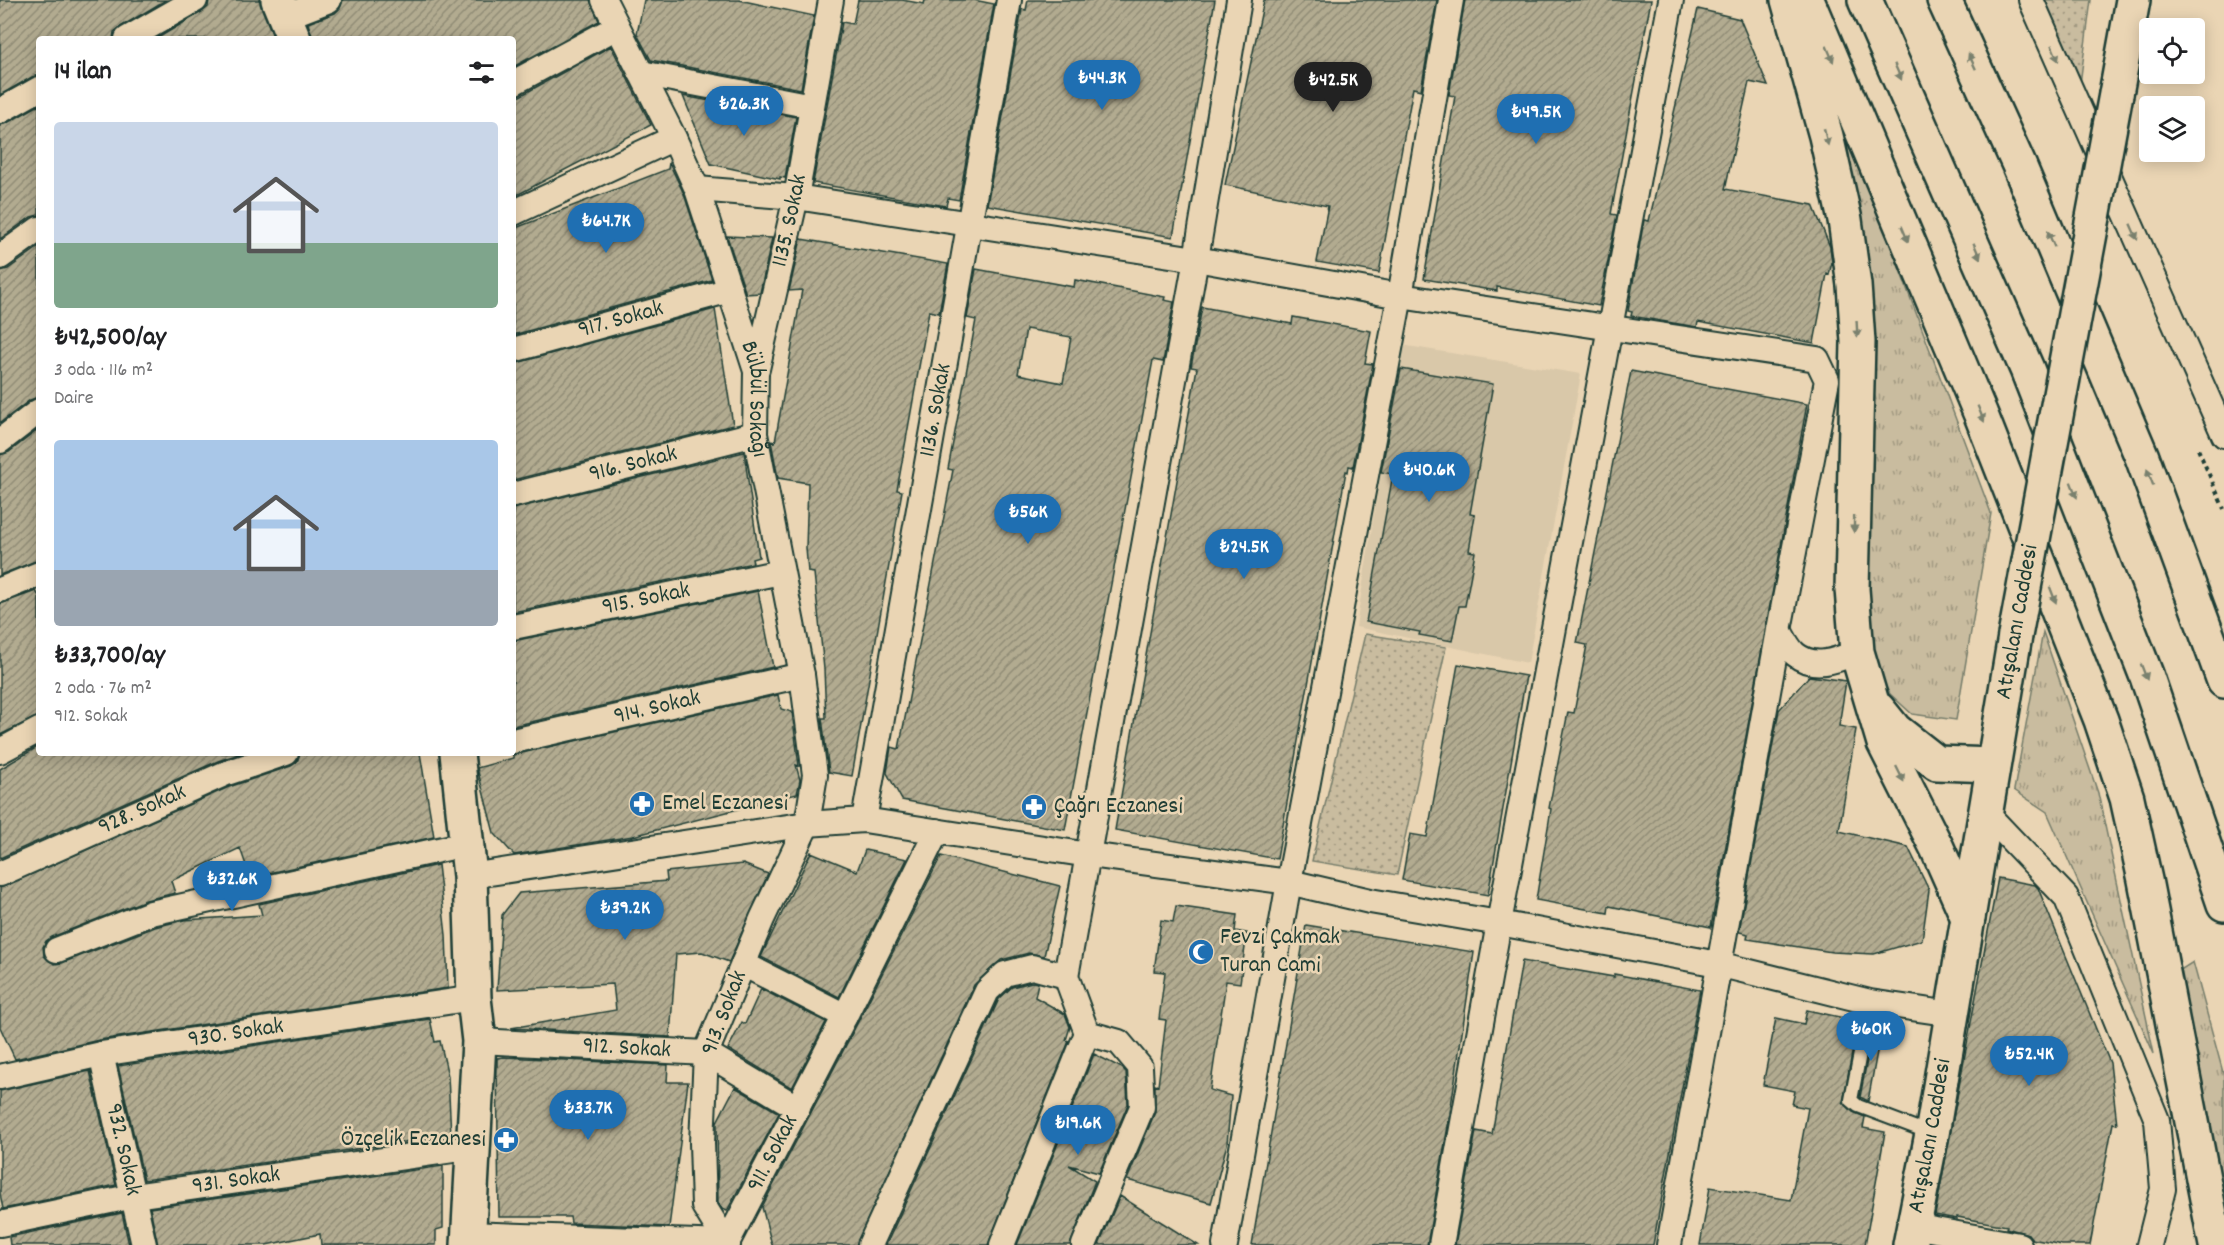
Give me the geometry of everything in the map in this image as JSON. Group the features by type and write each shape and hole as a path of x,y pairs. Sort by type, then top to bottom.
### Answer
{"main road":[{"path":"1788,0 1826,136 1845,220 1854,285 1858,342 1852,589 1857,652 1884,743 1937,848 1968,918"},
{"path":"1808,0 1981,415 2105,731 2127,798 2216,1245"},
{"path":"1865,0 2027,369 2147,677 2224,904"},
{"path":"1944,0 2019,165 2142,457 2224,681"},
{"name":"Atışalanı Caddesi","path":"1912,1236 1932,1134 2015,636 2133,0"},
{"path":"2170,532 2224,641"},
{"path":"1872,700 1895,730 1937,763 1993,765"},
{"path":"458,756 470,876 474,998 479,1041 468,1240"}],"street":[{"path":"132,36 195,0"},
{"path":"286,19 329,0"},
{"name":"Bülbül Sokağı","path":"604,0 675,138 697,189 756,371 754,434 802,675 815,775 807,824"},
{"name":"1135. Sokak","path":"756,371 796,197 831,0"},
{"name":"1136. Sokak","path":"864,820 1008,0"},
{"path":"1002,1245 1087,1034 1066,976 1196,259 1239,0"},
{"path":"1226,1245 1289,882 1400,296 1451,0"},
{"path":"1441,1245 1671,0"},
{"path":"2031,0 2224,435"},
{"path":"516,81 617,27"},
{"path":"641,73 812,106"},
{"path":"0,111 36,91"},
{"path":"516,212 675,138"},
{"path":"697,189 796,197 1196,259 1400,296 1817,359 1827,380 1779,630 1669,1245"},
{"path":"0,256 36,231"},
{"name":"917. Sokak","path":"516,349 730,290"},
{"path":"0,441 36,413"},
{"name":"916. Sokak","path":"516,494 754,434"},
{"name":"915. Sokak","path":"516,626 781,572"},
{"path":"0,590 36,575"},
{"path":"1779,630 1794,653 1817,664 1837,660 1857,652"},
{"name":"914. Sokak","path":"516,740 802,675"},
{"path":"0,751 36,732"},
{"name":"928. Sokak","path":"0,874 224,774 277,756"},
{"path":"1985,812 2066,897 2157,1120 2163,1189 2149,1245"},
{"path":"470,876 807,824 864,820 1089,855 1289,882 1370,901 1718,964 1870,1002 1952,1014"},
{"name":"913. Sokak","path":"728,1244 704,1206 702,1143 706,1053 743,964 807,824"},
{"name":"911. Sokak","path":"728,1244 937,831"},
{"path":"57,950 151,913 466,844"},
{"path":"743,964 845,1016"},
{"path":"870,1245 987,991 1005,974 1032,967 1066,976"},
{"name":"930. Sokak","path":"0,1077 101,1054 474,998"},
{"path":"1084,1245 1142,1107 1140,1066 1119,1042 1087,1034"},
{"name":"912. Sokak","path":"479,1041 706,1053 798,1108"},
{"name":"932. Sokak","path":"101,1054 144,1245"},
{"name":"931. Sokak","path":"0,1224 134,1196 474,1147"},
{"path":"1912,1236 2019,1245"},
{"path":"468,1240 728,1244"}],"lane":[{"path":"1870,1002 1851,1100 1858,1106 1932,1134"}],"path":[{"path":"2197,446 2224,509"}],"shaded area":[{"path":"1401,345 1581,374 1528,663 1356,627"}],"green space":[{"path":"2045,0 2091,0 2080,84"},
{"path":"1843,118 1991,513 1956,720 1912,714 1890,694 1870,662 1864,607 1869,282"},
{"path":"2043,632 2098,793 2154,1054 2047,812 2014,790"},
{"path":"1365,634 1446,647 1397,875 1312,861"},
{"path":"2193,962 2224,1076 2224,1221 2174,974"}],"building":[{"path":"0,0 166,0 120,27 114,32 113,36 36,36 36,76 0,95"},
{"path":"209,0 260,0 273,36 161,36 208,7"},
{"path":"343,0 590,0 599,21 516,65 516,36 311,36 308,23 335,13"},
{"path":"644,0 739,0 814,16 801,89 651,60 637,34"},
{"path":"858,0 902,0 924,4 925,0 974,0 994,4 959,200 948,198 946,206 813,183 842,22 853,24"},
{"path":"1028,0 1215,0 1173,237 987,205 1022,9 1026,10"},
{"path":"1264,0 1437,0 1421,90 1413,88 1379,273 1317,262 1328,206 1225,185"},
{"path":"1465,0 1651,0 1611,214 1617,215 1599,306 1497,287 1497,291 1424,279 1455,96 1449,95"},
{"path":"1698,9 1740,19 1768,86 1749,82 1725,189 1813,205 1830,247 1832,262 1829,275 1827,274 1814,343 1698,322 1697,327 1631,316 1632,312 1628,311 1644,220 1649,221"},
{"path":"611,46 651,125 516,195 516,97"},
{"path":"683,96 796,117 785,178 780,177 780,179 711,164"},
{"path":"36,107 36,216 0,239 0,125"},
{"path":"669,163 684,194 712,280 516,334 516,228 668,169"},
{"path":"727,236 772,238 760,293 746,294"},
{"path":"801,239 948,264 939,313 929,311 897,490 902,491 852,776 829,772 822,718 826,718 824,669 814,573 808,572 806,548 808,483 778,478 771,441 775,442 802,290 789,291"},
{"path":"36,249 36,398 0,423 0,271 8,269"},
{"path":"976,269 1074,287 1075,280 1165,297 1164,300 1174,302 1163,362 1153,360 1065,830 902,800 887,773 891,747 899,749 953,470 948,469 976,320 967,318","holes":["1026,329 1071,337 1063,383 1018,374"]},
{"path":"1202,307 1292,324 1293,317 1371,331 1365,363 1373,364 1353,467 1349,466 1348,472 1346,471 1277,859 1115,830 1197,368 1191,367"},
{"path":"715,309 733,425 516,479 516,363"},
{"path":"1401,369 1493,384 1470,514 1475,515 1469,551 1475,552 1465,606 1459,606 1452,641 1419,635 1420,632 1366,622 1393,474 1381,472"},
{"path":"1631,371 1807,404 1711,927 1609,906 1608,913 1536,900 1551,809 1549,808 1568,712 1574,713 1587,645 1577,643"},
{"path":"36,431 36,561 0,575 0,455 9,452"},
{"path":"744,452 759,557 752,559 753,563 516,611 516,508"},
{"path":"36,591 36,717 0,735 0,604"},
{"path":"758,591 773,667 516,725 516,640"},
{"path":"1458,664 1526,676 1488,895 1402,880 1410,834 1427,837"},
{"path":"1809,676 1846,681 1839,726 1856,729 1839,831 1908,847 1929,890 1922,940 1874,954 1832,952 1747,939 1748,934 1739,932 1779,710"},
{"path":"778,695 781,709 792,712 799,766 796,765 800,780 797,794 633,836 514,855 494,833 477,768 513,758 516,754"},
{"path":"36,748 36,756 233,756 0,858 0,769"},
{"path":"299,756 420,756 434,837 250,877 240,848 171,881 175,893 146,900 52,937 43,947 44,956 55,964 62,963 155,927 184,920 262,915 259,904 438,865 446,935 448,988 99,1040 15,1059 0,1027 0,888 229,787 297,762"},
{"path":"865,850 907,859 839,997 761,957 811,852 857,871"},
{"path":"941,856 1060,886 1044,956 1029,953 1001,960 974,985 856,1245 772,1245 762,1207"},
{"path":"743,864 768,874 729,962 702,952 676,954 670,1037 511,1028 616,1010 613,984 497,990 502,915 519,893 667,881 666,872"},
{"path":"1998,878 2035,885 2038,888 2110,1063 2117,1124 2113,1123 2090,1245 2062,1245 2032,1239 2028,1234 2006,1228 2007,1226 1935,1215"},
{"path":"1176,906 1237,915 1235,931 1247,933 1240,983 1226,981 1210,1090 1231,1096 1227,1144 1211,1203 1127,1180 1155,1112 1155,1085 1158,1086 1166,1020 1159,1019 1165,972 1154,971 1161,920 1173,922"},
{"path":"1306,925 1474,952 1448,1126 1427,1245 1252,1245"},
{"path":"1522,961 1614,977 1614,974 1700,990 1653,1245 1455,1245 1476,1131 1492,1134"},
{"path":"1032,982 1038,983 1035,997 1065,1014 1070,1027 1066,1040 1069,1041 988,1245 886,1245 999,999 1012,987"},
{"path":"761,989 826,1022 792,1088 728,1049 742,1022 745,1024"},
{"path":"1807,1010 1858,1021 1843,1102 1853,1112 1865,1117 1863,1128 1885,1132 1865,1245 1700,1245 1710,1187 1791,1200 1808,1108 1792,1105 1795,1091 1763,1085 1776,1018 1804,1024"},
{"path":"430,1019 435,1042 440,1041 448,1076 451,1135 144,1180 118,1066"},
{"path":"1874,1024 1882,1025 1868,1101 1860,1097"},
{"path":"1094,1054 1126,1072 1128,1104 1099,1173 1069,1165 1095,1181 1070,1245 1017,1245"},
{"path":"497,1058 668,1065 667,1082 688,1082 669,1227 571,1223 570,1217 499,1217"},
{"path":"90,1071 116,1185 3,1209 0,1194 0,1091"},
{"path":"735,1087 779,1113 727,1211 722,1209 718,1202 717,1122"},
{"path":"443,1166 443,1228 436,1230 436,1245 321,1245 320,1234 266,1245 158,1245 150,1208"},
{"path":"1120,1196 1198,1245 1099,1245"},
{"path":"122,1213 129,1245 10,1245 9,1237"}],"place":[{"name":"Emel Eczanesi","path":"642,804"},
{"name":"Çağrı Eczanesi","path":"1034,807"},
{"name":"Fevzi Çakmak Turan Cami","path":"1201,952"},
{"name":"Özçelik Eczanesi","path":"506,1140"}]}
